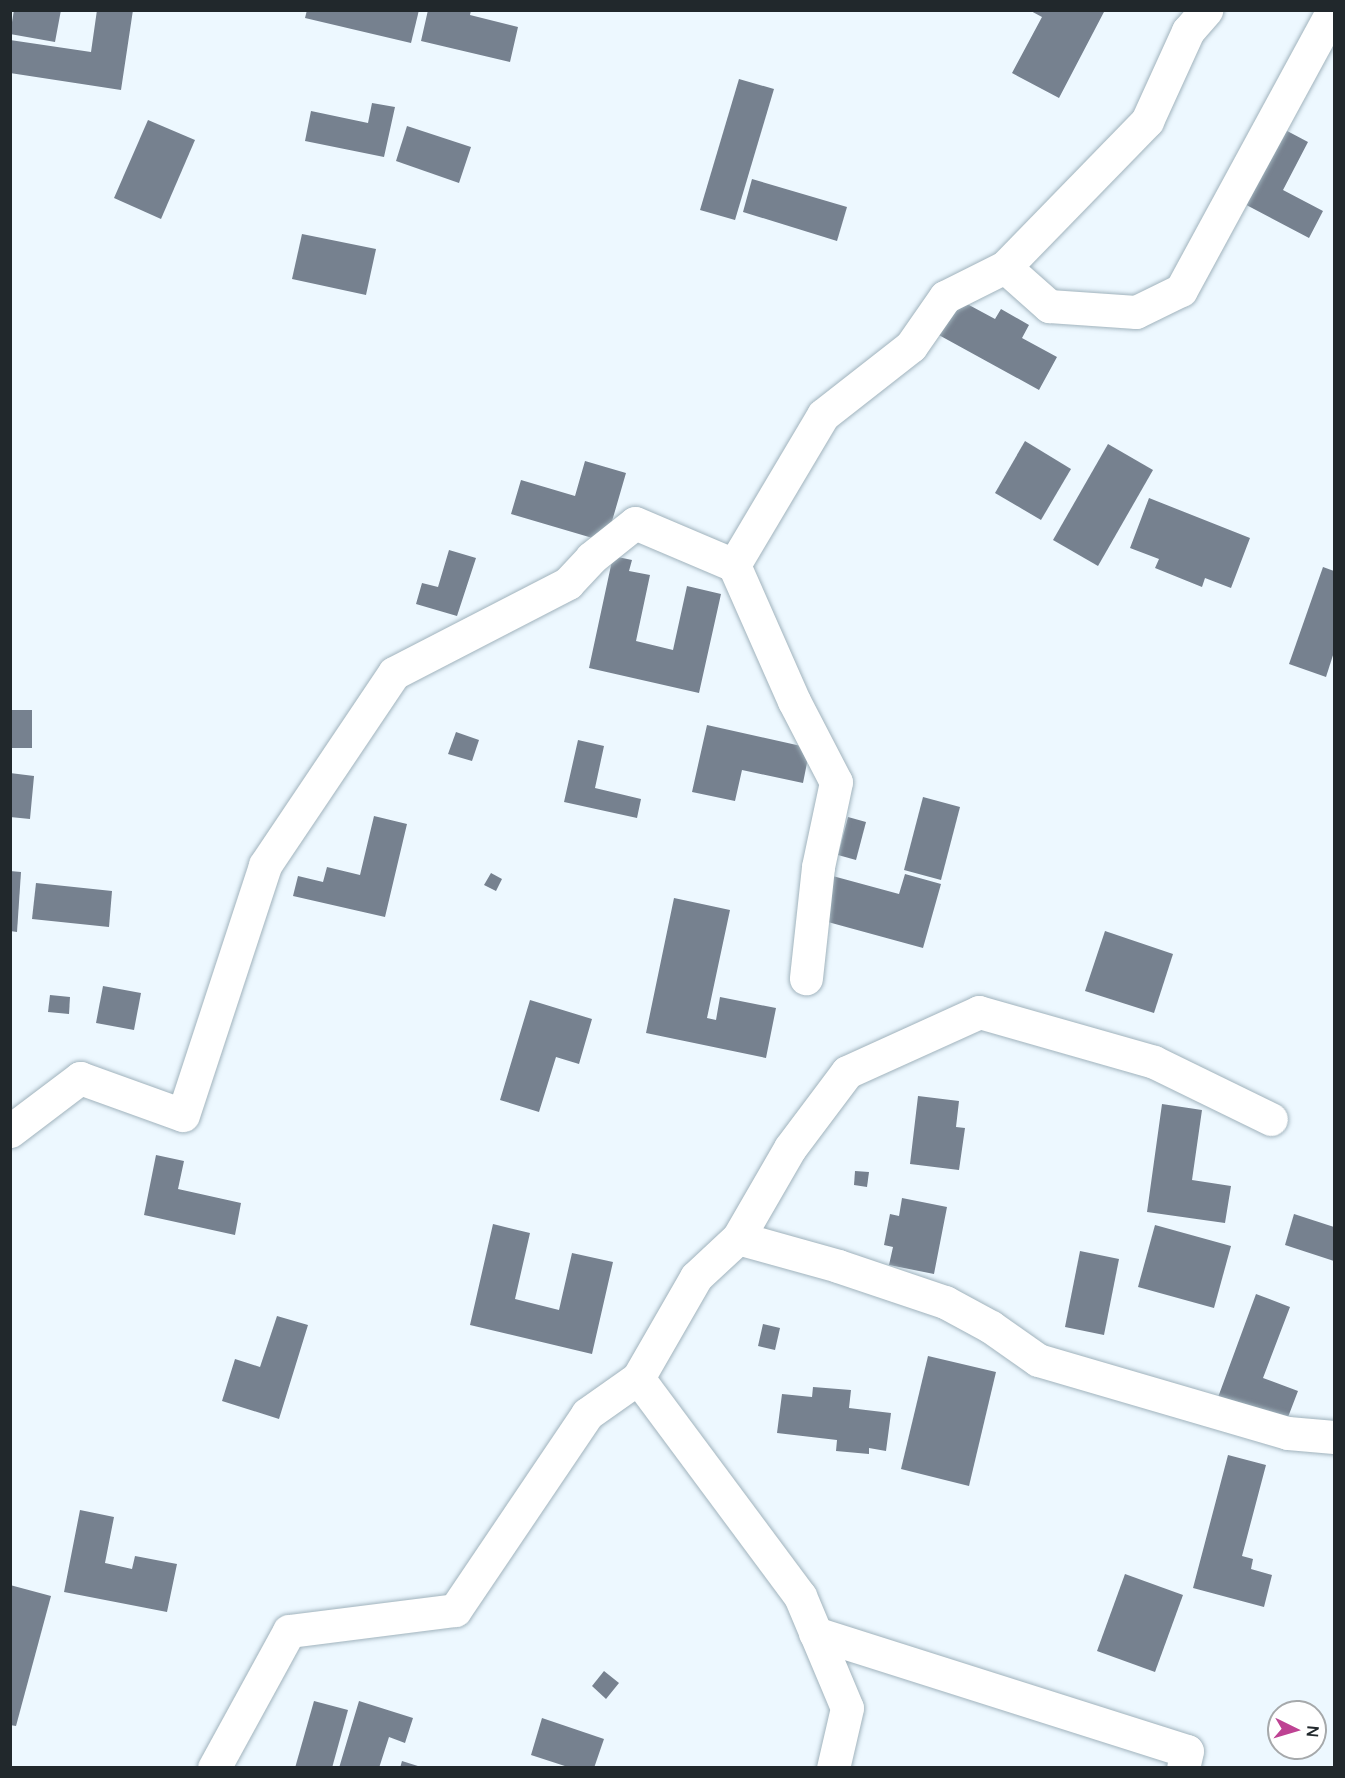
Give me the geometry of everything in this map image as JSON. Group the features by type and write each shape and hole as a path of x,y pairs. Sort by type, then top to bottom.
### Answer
{"street":[{"path":"734,565 822,415 911,346 945,297 1005,267 1147,121 1188,31 1206,10"},
{"path":"1005,267 1049,306 1136,312 1181,290 1333,10"},
{"path":"10,1131 80,1078 183,1115 265,865 394,673 568,583 591,558 635,523 734,565 794,701 836,782 818,867 806,978"},
{"path":"214,1767 289,1630 455,1610 587,1414 638,1378 696,1277 738,1238 790,1148 847,1072 979,1012 1154,1062 1271,1119"},
{"path":"738,1238 838,1266 945,1302 991,1327 1038,1360 1288,1433 1335,1437"},
{"path":"638,1378 800,1596 847,1708 833,1767"},
{"path":"815,1633 1187,1751 1183,1767"}],"building":[{"path":"14,10 61,10 55,42 10,34"},
{"path":"97,10 133,10 121,90 10,73 10,40 91,52"},
{"path":"307,10 419,10 411,43 305,18"},
{"path":"428,10 471,10 470,15 518,27 510,62 421,41"},
{"path":"1029,10 1105,10 1059,98 1012,73 1042,17"},
{"path":"739,79 774,89 735,220 700,210"},
{"path":"372,103 395,107 384,157 305,141 311,111 368,123"},
{"path":"148,120 195,140 161,219 114,198"},
{"path":"1274,124 1308,142 1283,190 1323,211 1309,238 1235,199"},
{"path":"407,126 471,147 459,183 396,161"},
{"path":"752,179 847,207 837,241 743,212"},
{"path":"302,234 376,249 366,295 292,279"},
{"path":"956,298 995,319 1001,309 1029,325 1022,338 1057,357 1039,390 937,334"},
{"path":"1025,441 1071,469 1041,520 995,493"},
{"path":"1108,444 1153,470 1098,566 1053,540"},
{"path":"585,461 626,473 606,542 511,514 521,480 575,496"},
{"path":"1149,498 1250,538 1231,588 1205,578 1202,587 1155,568 1159,559 1130,548"},
{"path":"449,550 476,558 457,616 416,604 422,583 438,587"},
{"path":"613,556 632,560 629,571 650,575 636,641 673,650 687,586 721,594 699,693 589,668"},
{"path":"1323,567 1334,571 1334,652 1326,677 1289,664"},
{"path":"10,710 32,710 32,748 10,748"},
{"path":"707,725 810,748 803,783 742,770 735,801 692,792"},
{"path":"456,732 479,740 472,761 448,754"},
{"path":"578,740 604,746 595,788 641,799 637,818 564,802"},
{"path":"10,773 34,776 30,819 10,817"},
{"path":"923,797 960,807 941,880 904,870"},
{"path":"374,816 407,824 385,917 293,896 298,876 323,882 327,867 360,875"},
{"path":"848,817 866,822 856,860 838,855"},
{"path":"10,871 21,872 17,932 10,931"},
{"path":"491,873 502,879 496,891 484,885"},
{"path":"905,874 941,884 923,948 817,919 829,875 899,894"},
{"path":"36,883 112,891 109,927 32,919"},
{"path":"674,898 730,910 707,1018 716,1020 720,997 776,1008 766,1058 646,1033"},
{"path":"1105,931 1173,954 1154,1013 1085,991"},
{"path":"103,986 141,993 134,1030 96,1023"},
{"path":"50,995 70,997 69,1014 48,1012"},
{"path":"530,1000 592,1019 579,1064 556,1057 539,1112 500,1100"},
{"path":"918,1096 959,1101 956,1127 965,1128 959,1170 910,1164"},
{"path":"1162,1104 1202,1110 1192,1180 1231,1186 1225,1223 1147,1212"},
{"path":"156,1155 184,1161 178,1189 241,1203 235,1235 144,1215"},
{"path":"855,1171 869,1172 867,1187 854,1185"},
{"path":"902,1198 947,1207 934,1274 889,1265 893,1247 884,1245 890,1214 899,1216"},
{"path":"1294,1214 1334,1227 1334,1261 1285,1245"},
{"path":"493,1224 530,1233 515,1299 559,1310 572,1253 613,1262 592,1354 470,1325"},
{"path":"1155,1225 1231,1246 1214,1308 1138,1287"},
{"path":"1080,1251 1119,1259 1104,1335 1065,1327"},
{"path":"1256,1294 1290,1307 1263,1378 1298,1391 1285,1425 1217,1400"},
{"path":"277,1316 308,1325 279,1419 222,1401 235,1359 260,1367"},
{"path":"763,1324 780,1328 775,1350 758,1346"},
{"path":"928,1356 996,1372 969,1486 901,1469"},
{"path":"813,1387 851,1390 849,1408 891,1413 886,1451 869,1448 869,1454 836,1451 837,1440 777,1433 782,1394 812,1397"},
{"path":"1228,1455 1266,1465 1242,1556 1253,1559 1251,1569 1272,1575 1264,1607 1193,1588"},
{"path":"80,1510 114,1517 105,1563 132,1569 135,1556 177,1564 167,1612 64,1592"},
{"path":"1125,1574 1183,1595 1155,1672 1097,1651"},
{"path":"10,1585 51,1596 16,1726 10,1725"},
{"path":"604,1671 619,1683 606,1699 592,1686"},
{"path":"314,1701 348,1710 332,1768 295,1768"},
{"path":"359,1701 413,1718 405,1743 389,1737 379,1768 339,1768"},
{"path":"542,1718 604,1739 594,1768 571,1768 531,1755"},
{"path":"402,1761 421,1767 421,1768 400,1768"}]}
